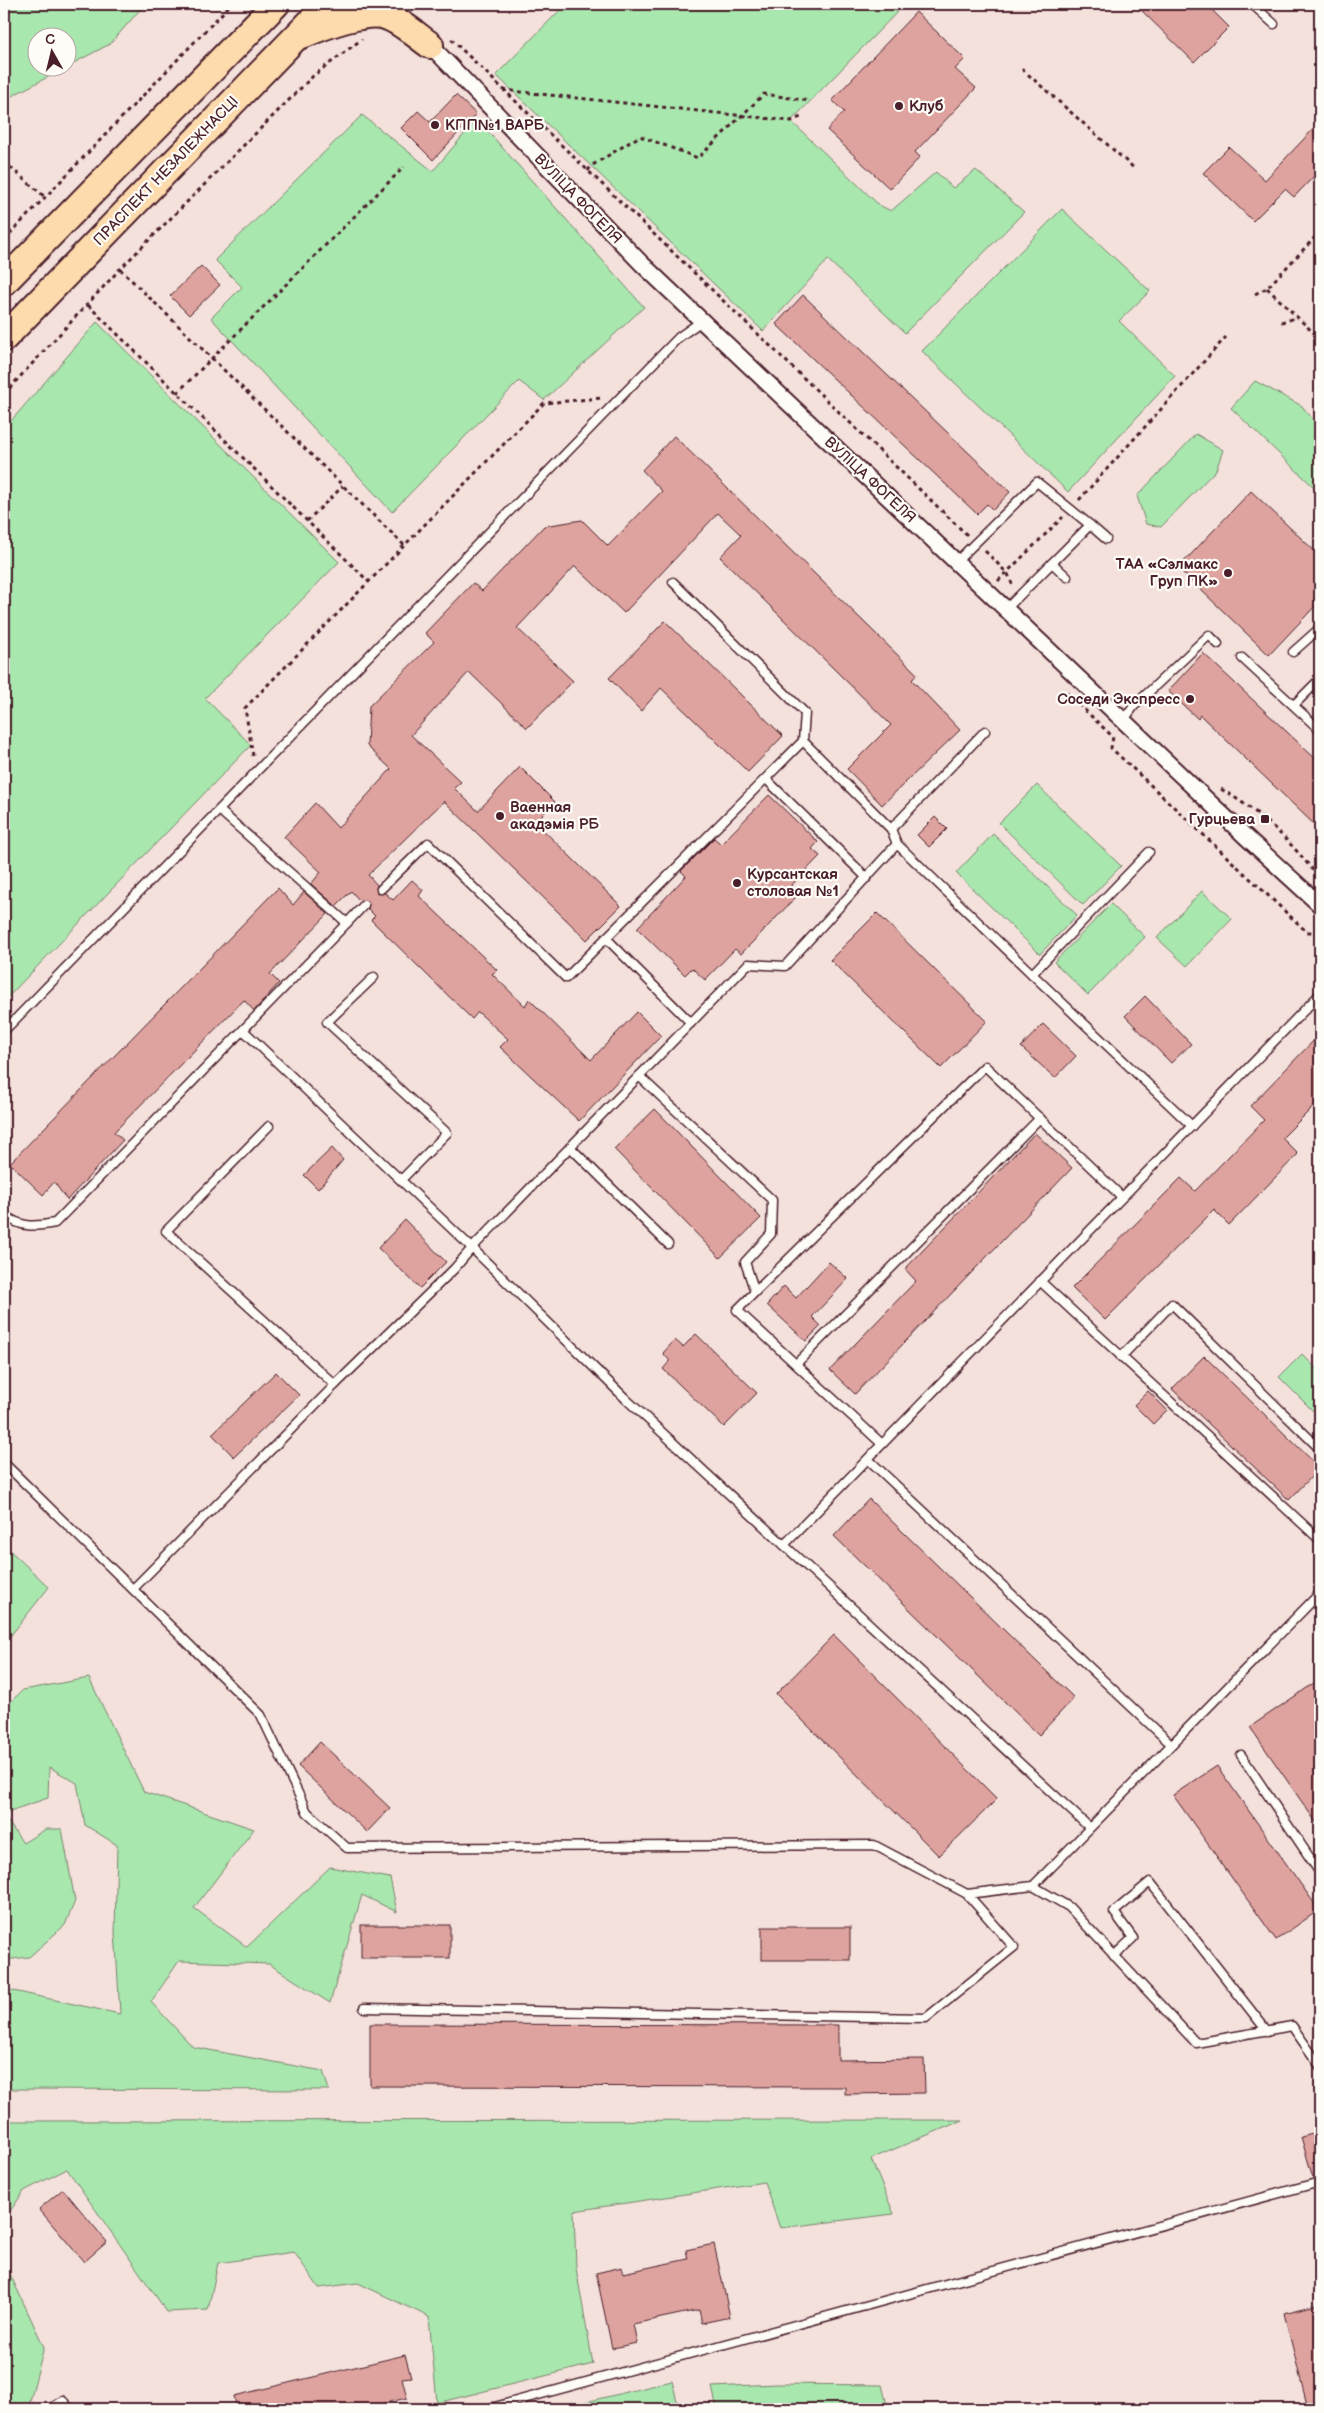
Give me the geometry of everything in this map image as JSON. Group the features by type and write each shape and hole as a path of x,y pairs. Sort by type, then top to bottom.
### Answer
{"highway":[{"path":"4,282 276,4"},
{"name":"ПРАСПЕКТ НЕЗАЛЕЖНАСЦІ","path":"4,338 328,4"},
{"path":"401,4 438,40"},
{"path":"294,38 324,26 372,15 387,16 438,40"}],"street":[{"name":"ВУЛІЦА ФОГЕЛЯ","path":"438,40 642,264 1320,905"}],"lane":[{"path":"1252,4 1274,24"},
{"path":"4,1031 679,337 703,320"},
{"path":"957,561 1037,482 1106,540"},
{"path":"1006,609 1090,525"},
{"path":"1052,563 1067,577"},
{"path":"381,888 428,843 566,978 803,741 805,713 672,582"},
{"path":"1293,652 1320,628"},
{"path":"1124,720 1134,706 1209,635 1218,644"},
{"path":"1242,658 1295,704 1320,730"},
{"path":"1295,704 1320,679"},
{"path":"891,829 985,731"},
{"path":"803,741 891,829 897,844 1192,1126"},
{"path":"766,779 867,878"},
{"path":"219,810 347,923"},
{"path":"133,1590 335,1385 454,1269 472,1248 748,964 785,966 897,844"},
{"path":"1032,974 1149,852"},
{"path":"4,1214 13,1222 34,1227 55,1223 364,905"},
{"path":"606,938 691,1023"},
{"path":"374,977 327,1022 447,1133 401,1180"},
{"path":"784,1545 1320,994"},
{"path":"243,1030 472,1248 627,1400 1089,1827"},
{"path":"882,1444 737,1310 985,1066 1122,1197"},
{"path":"639,1076 772,1200 772,1234 745,1262 755,1292"},
{"path":"796,1364 1040,1118"},
{"path":"269,1126 166,1231 335,1385"},
{"path":"570,1147 668,1244"},
{"path":"1040,1281 1320,1540"},
{"path":"1121,1357 1172,1304 1320,1449"},
{"path":"868,1459 1171,1744"},
{"path":"4,1463 262,1715 307,1812 347,1848 874,1845 968,1894 1014,1947 926,2018 364,2008"},
{"path":"1033,1886 1320,1593"},
{"path":"1241,1756 1320,1874"},
{"path":"1114,1956 1133,1938 1114,1912 1150,1882 1267,2030"},
{"path":"968,1894 1033,1886 1069,1907 1196,2043 1292,2026 1320,2066"},
{"path":"487,2409 1320,2182"},
{"path":"50,2409 63,2401 70,2409"}],"path":[{"path":"4,240 231,4"},
{"path":"4,394 120,269 314,76 370,33"},
{"path":"438,40 504,90 1008,574 1018,598"},
{"path":"1022,69 1135,169"},
{"path":"504,90 791,121 801,117"},
{"path":"588,171 591,166 640,136 698,158 764,94 810,101"},
{"path":"4,162 45,197"},
{"path":"177,393 404,166"},
{"path":"1255,294 1267,288 1320,232"},
{"path":"120,269 405,546"},
{"path":"1267,288 1296,318 1320,339"},
{"path":"88,305 369,582"},
{"path":"1281,322 1296,318"},
{"path":"1008,574 1070,510 1226,337"},
{"path":"256,772 245,708 544,404 622,396"},
{"path":"307,521 343,486"},
{"path":"1113,737 1111,748 1307,932 1320,932"},
{"path":"1218,786 1244,803 1292,843 1320,880"}],"green space":[{"path":"4,4 145,4 110,44 78,61 78,28 28,28 28,78 46,78 4,100"},
{"path":"566,4 905,4 791,121 879,205 891,211 936,172 953,188 976,170 1024,212 905,333 828,260 763,331 496,75"},
{"path":"362,115 433,171 477,119 644,307 544,400 519,381 392,512 211,318 242,287 215,260"},
{"path":"1062,209 1150,291 1119,321 1175,376 1068,492 922,351"},
{"path":"97,322 339,562 205,698 251,745 4,1001 4,429"},
{"path":"1255,381 1302,406 1320,428 1320,493 1231,408"},
{"path":"1196,434 1223,450 1216,470 1161,527 1146,524 1137,496"},
{"path":"1037,785 1121,866 1083,905 999,823"},
{"path":"993,834 1077,915 1040,954 956,873"},
{"path":"1202,891 1232,919 1187,966 1157,938"},
{"path":"1111,904 1145,937 1088,995 1054,962"},
{"path":"1302,1354 1320,1372 1320,1418 1279,1377"},
{"path":"4,1545 49,1587 4,1644"},
{"path":"89,1678 144,1792 254,1829 194,1908 247,1947 330,1867 390,1878 397,1912 362,1895 330,2003 269,1964 179,1961 151,2002 193,2047 323,2071 329,2090 4,2089 4,1989 120,2014 115,1931 117,1845 85,1825 77,1783 49,1767 48,1798 4,1813 4,1708 23,1690"},
{"path":"4,1816 23,1843 46,1829 62,1829 75,1901 65,1925 29,1957 4,1960"},
{"path":"963,2120 871,2159 894,2214 780,2228 764,2182 574,2211 576,2268 593,2364 437,2403 429,2317 358,2283 319,2288 294,2252 218,2263 208,2310 167,2312 67,2169 24,2191 4,2220 4,2121"},
{"path":"4,2261 44,2347 28,2409 4,2409"},
{"path":"672,2381 679,2409 557,2409"},
{"path":"776,2384 882,2385 888,2409 717,2409 712,2387"}],"building":[{"path":"1135,4 1206,4 1229,27 1194,62"},
{"name":"Клуб","path":"916,12 965,59 955,69 976,88 915,152 920,157 890,189 827,130 844,112 832,100"},
{"name":"КПП№1 ВАРБ","path":"456,95 476,114 433,160 401,128 418,111 430,122"},
{"path":"1320,122 1320,170 1294,197 1285,189 1253,221 1203,173 1229,147 1265,180"},
{"path":"201,266 220,285 189,315 170,296"},
{"path":"803,295 1010,492 993,510 987,504 977,514 776,324"},
{"name":"Ваенная акадэмія РБ","path":"674,436 917,674 912,680 960,730 882,805 847,769 891,725 720,557 741,535 718,513 624,613 575,566 517,628 573,681 527,728 469,672 411,735 461,782 454,788 478,811 520,767 555,802 535,822 621,906 587,940 444,801 368,875 377,885 377,893 385,893 393,900 412,880 423,890 419,896 497,970 492,974 525,1006 529,999 591,1060 637,1012 661,1036 579,1121 500,1047 508,1039 478,1012 472,1019 371,920 375,916 368,909 369,904 367,901 360,901 351,891 336,906 311,884 321,872 284,837 315,803 338,828 391,769 367,746 369,706 434,642 425,633 473,583 482,591 544,526 582,520 608,546 662,491 642,470"},
{"path":"1251,491 1320,556 1320,601 1269,655 1178,568"},
{"path":"665,621 783,736 748,772 661,688 641,711 609,678"},
{"path":"1203,653 1320,763 1320,830 1200,715 1198,719 1168,691"},
{"name":"Курсантская столовая №1","path":"769,795 818,842 812,849 820,856 788,889 796,897 741,954 735,949 705,980 692,968 685,975 637,928 686,876 681,871 714,838 721,844"},
{"path":"935,817 947,829 929,847 917,835"},
{"path":"278,888 293,905 304,892 328,914 270,974 279,983 254,1011 244,1000 114,1132 123,1140 67,1200 54,1182 43,1195 10,1163"},
{"path":"877,913 987,1021 941,1068 830,960"},
{"path":"1145,996 1191,1044 1171,1063 1125,1016"},
{"path":"1043,1024 1076,1056 1055,1078 1021,1047"},
{"path":"1320,1034 1320,1100 1282,1138 1298,1154 1229,1225 1214,1210 1105,1320 1072,1288 1181,1178 1195,1191 1264,1120 1250,1106"},
{"path":"655,1109 761,1218 720,1258 614,1149"},
{"path":"1035,1133 1072,1168 855,1394 830,1370 916,1281 905,1269"},
{"path":"332,1148 343,1160 318,1189 304,1175"},
{"path":"405,1220 446,1262 420,1288 378,1248"},
{"path":"829,1262 848,1279 812,1317 821,1326 806,1341 767,1305 784,1286 796,1298"},
{"path":"696,1334 757,1393 724,1427 663,1369 670,1361 663,1353 675,1340 683,1347"},
{"path":"1204,1356 1320,1468 1289,1500 1172,1389"},
{"path":"276,1372 299,1395 234,1457 212,1434"},
{"path":"1148,1391 1167,1410 1153,1424 1134,1405"},
{"path":"869,1499 1074,1698 1039,1735 834,1536"},
{"path":"834,1635 997,1799 939,1856 776,1694"},
{"path":"1320,1679 1320,1828 1250,1727"},
{"path":"320,1742 390,1808 367,1832 298,1766"},
{"path":"1217,1766 1319,1910 1276,1940 1173,1795"},
{"path":"361,1925 450,1925 450,1958 361,1958"},
{"path":"762,1927 850,1927 850,1960 762,1960"},
{"path":"370,2024 838,2025 838,2060 924,2059 925,2093 845,2094 845,2087 370,2086"},
{"path":"1320,2132 1320,2176 1313,2178 1301,2137"},
{"path":"63,2189 107,2242 84,2262 39,2209"},
{"path":"714,2244 730,2317 702,2323 699,2310 633,2324 637,2343 612,2348 596,2273 622,2267 623,2273 688,2259 686,2250"},
{"path":"1320,2304 1320,2409 1308,2409 1284,2313"},
{"path":"405,2355 411,2377 402,2378 407,2398 357,2409 237,2409 234,2396"}],"place":[{"name":"Клуб","path":"899,106"},
{"name":"КПП№1 ВАРБ","path":"435,125"},
{"name":"ТАА «Сэлмакс Груп ПК»","path":"1228,573"},
{"name":"Соседи Экспресс","path":"1190,699"},
{"name":"Ваенная акадэмія РБ","path":"500,816"},
{"name":"Гурцьева","path":"1265,819"},
{"name":"Курсантская столовая №1","path":"737,883"}]}
